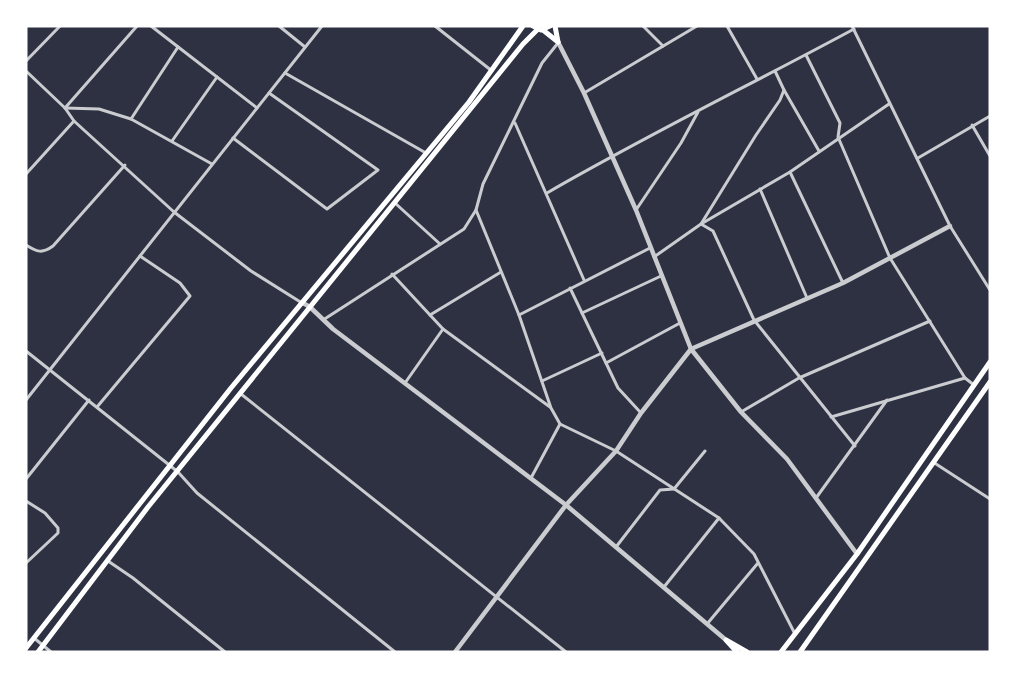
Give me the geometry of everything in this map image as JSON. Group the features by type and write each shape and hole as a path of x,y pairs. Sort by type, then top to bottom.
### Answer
{"main road":[{"path":"26,648 169,464 427,154 492,71 523,26"},
{"path":"38,652 148,508 523,44 538,28 550,26"},
{"path":"555,26 558,42"},
{"path":"538,28 558,42"},
{"path":"781,652 857,554 990,362"},
{"path":"800,652 990,382"},
{"path":"726,640 737,652"},
{"path":"726,640 747,652"}],"street":[{"path":"26,61 60,26"},
{"path":"65,108 137,26"},
{"path":"151,26 257,108"},
{"path":"280,26 305,47"},
{"path":"26,400 322,26"},
{"path":"435,26 492,71"},
{"path":"643,26 663,46"},
{"path":"584,92 697,26"},
{"path":"728,26 757,79"},
{"path":"547,193 611,156 806,55 853,28 950,226 990,290"},
{"path":"323,320 464,229 476,210 483,184 515,122 542,63 558,42 584,92 636,210 691,349 740,412 787,458 857,554"},
{"path":"131,119 178,47"},
{"path":"806,55 840,123 838,137 890,258 965,378 974,385"},
{"path":"774,71 819,151"},
{"path":"26,72 65,108 74,120 174,212 251,271 310,307 323,320 566,505 726,640"},
{"path":"285,73 427,154"},
{"path":"172,141 217,77"},
{"path":"701,224 756,134 780,100 784,90"},
{"path":"233,138 327,209 378,170 270,93"},
{"path":"654,258 701,224 790,172 838,137 889,104"},
{"path":"65,108 99,109 131,119 212,164"},
{"path":"636,210 681,143 698,111"},
{"path":"918,158 990,116"},
{"path":"26,174 74,120"},
{"path":"515,122 584,280"},
{"path":"972,125 990,156"},
{"path":"26,245 37,252 46,251 53,246 125,165"},
{"path":"790,172 843,283"},
{"path":"760,189 808,298"},
{"path":"395,203 440,244"},
{"path":"476,210 519,315 551,408 560,424 616,451 719,518 754,554 795,634"},
{"path":"701,224 713,231 754,320 855,446"},
{"path":"455,652 566,505 616,451 642,413 691,349 754,320 843,283 950,226"},
{"path":"519,315 584,280 650,248"},
{"path":"97,407 190,296 180,283 140,256"},
{"path":"430,314 502,272"},
{"path":"392,274 444,329 551,408"},
{"path":"582,313 661,276"},
{"path":"570,288 618,388 642,413"},
{"path":"740,412 800,378 930,321"},
{"path":"606,363 680,323"},
{"path":"405,383 444,329"},
{"path":"26,351 169,464 197,494 395,652"},
{"path":"542,381 602,353"},
{"path":"831,417 965,378"},
{"path":"241,394 262,414 497,596 566,652"},
{"path":"815,498 888,399"},
{"path":"26,479 89,400"},
{"path":"531,478 560,424"},
{"path":"616,547 660,490 674,489 705,451"},
{"path":"933,462 989,498"},
{"path":"26,501 45,513 58,528 58,533 26,563"},
{"path":"664,587 719,518"},
{"path":"108,561 133,578 225,652"},
{"path":"708,624 758,563"},
{"path":"34,638 51,652"}]}
